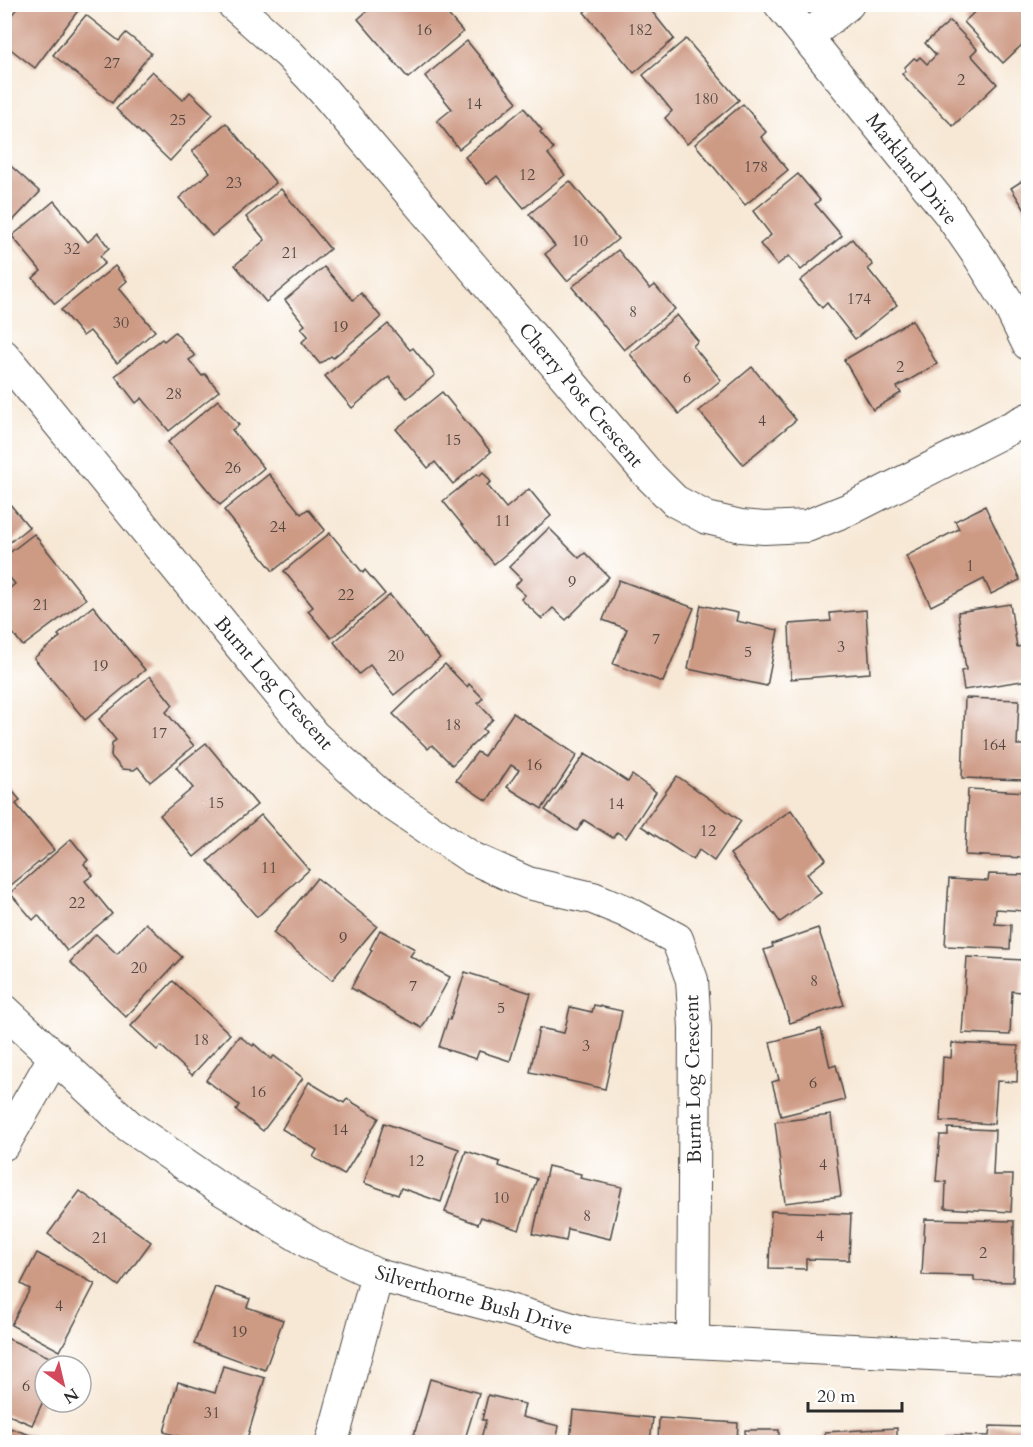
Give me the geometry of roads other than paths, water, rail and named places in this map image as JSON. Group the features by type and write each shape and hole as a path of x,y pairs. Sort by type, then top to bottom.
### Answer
{"street":[{"name":"Cherry Post Crescent","path":"233,4 288,54 322,89 648,474 675,501 707,518 741,526 764,528 807,526 852,508 1029,419"},
{"name":"Markland Drive","path":"780,4 949,213 1008,303 1029,344"},
{"path":"807,37 848,4"},
{"name":"Burnt Log Crescent","path":"4,356 314,736 382,798 472,858 528,884 593,898 625,911 677,939 692,980 695,1028 693,1341"},
{"name":"Silverthorne Bush Drive","path":"4,1010 129,1126 218,1187 312,1244 377,1275 586,1333 634,1339 1029,1359"},
{"path":"4,1144 55,1056"},
{"path":"332,1443 377,1275"}]}
